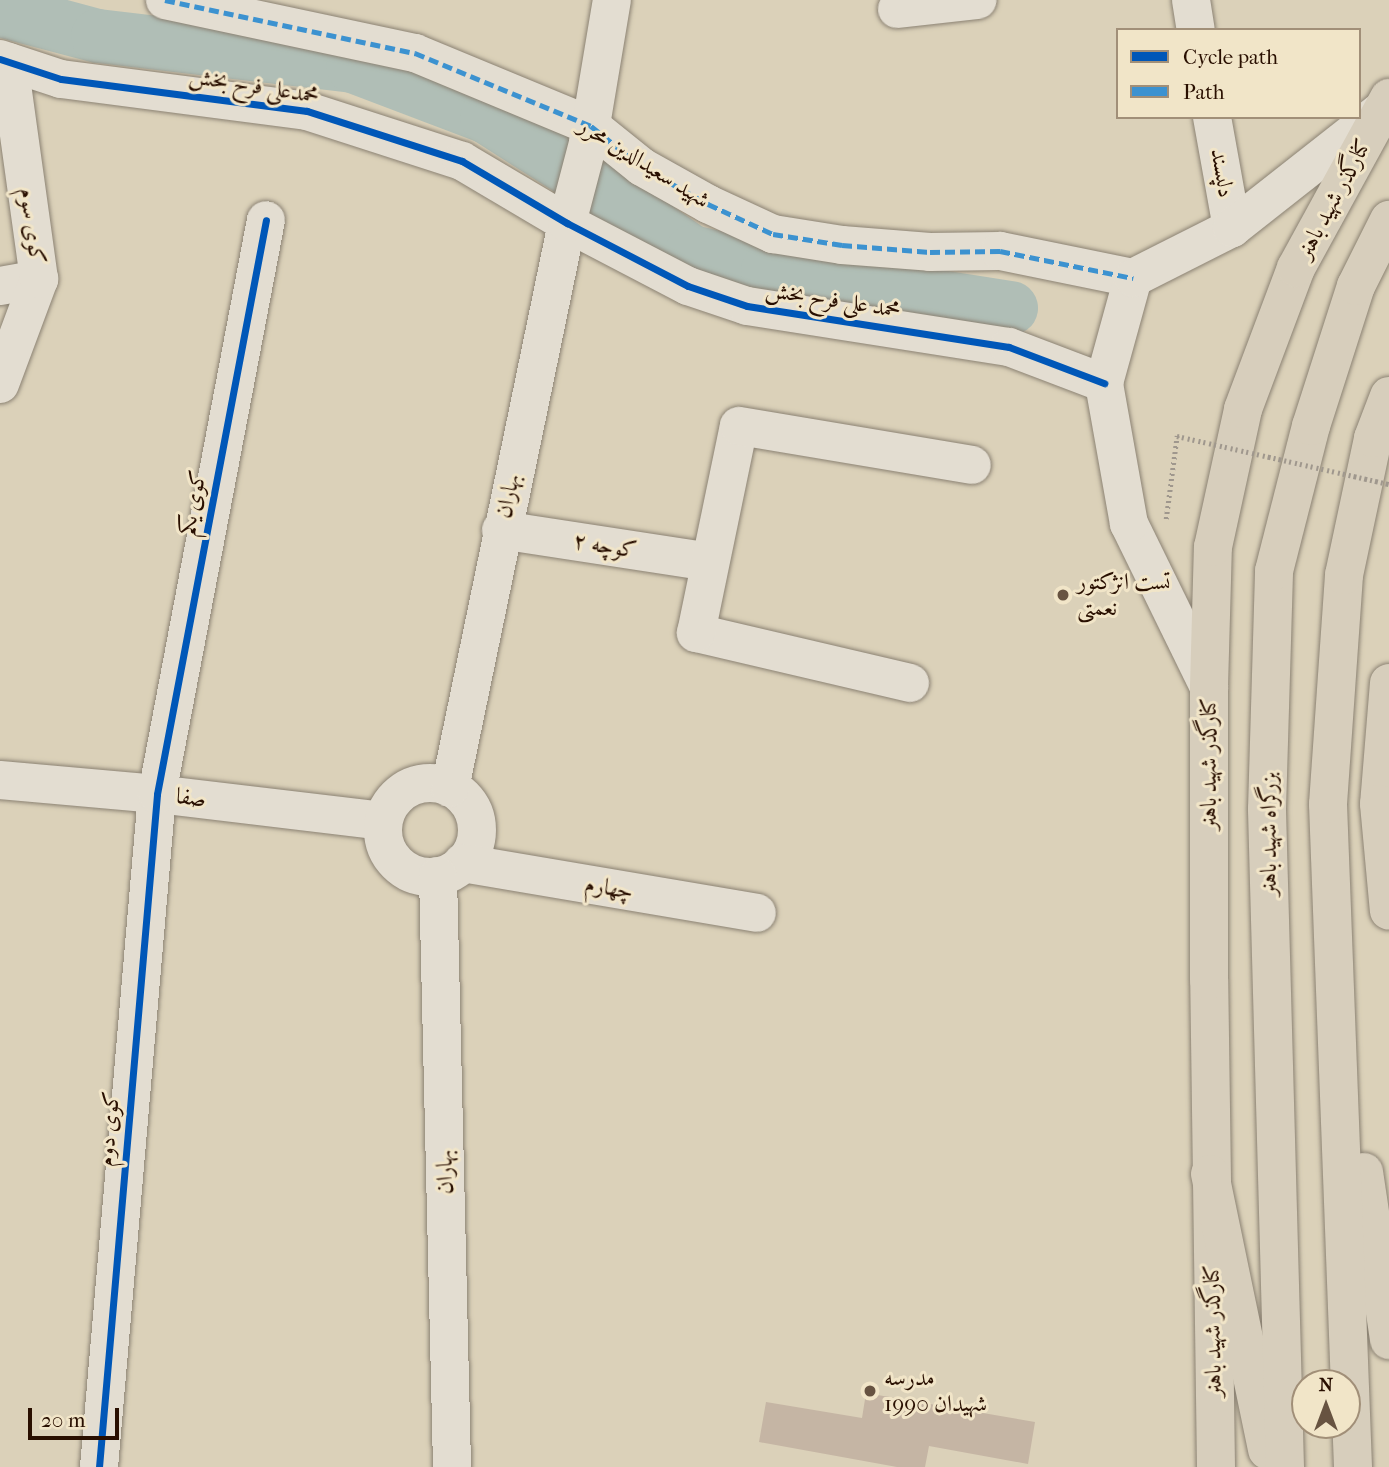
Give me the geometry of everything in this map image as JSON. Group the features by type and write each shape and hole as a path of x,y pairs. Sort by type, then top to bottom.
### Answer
{"main road":[{"name":"کنارگذر شهید باهنر","path":"1216,1467 1210,1174 1209,687 1213,547 1243,409 1296,268 1385,104"},
{"name":"بزرگراه شهید باهنر","path":"1285,1467 1267,809 1274,571 1311,426 1356,286 1389,220"},
{"path":"1353,1467 1328,804 1344,575 1373,438 1389,396"},
{"path":"1389,683 1379,804 1389,911"},
{"path":"1336,989 1389,1340"},
{"path":"1210,1174 1270,1467"}],"street":[{"name":"شهید سعیدالدین محرر","path":"165,0 415,52 590,135 708,204 773,234 842,245 930,252 1000,251 1133,278"},
{"path":"590,135 612,0"},
{"path":"897,9 977,0"},
{"path":"1191,0 1196,28"},
{"name":"محمدعلی فرح بخش","path":"4,60 61,79 307,111 462,161 569,214"},
{"name":"کوی سوم","path":"0,384 39,279 4,60"},
{"path":"1209,687 1129,524 1104,383 1133,278 1232,228 1385,104"},
{"name":"دلپسند","path":"1212,119 1232,228"},
{"name":"بهاران","path":"450,788 501,530 569,214 590,135"},
{"name":"محمد علی فرح بخش","path":"569,214 688,286 747,306 1009,347 1104,383"},
{"name":"کوی یکم","path":"157,794 266,220"},
{"path":"0,286 39,279"},
{"path":"910,684 696,632 739,426 972,465"},
{"name":"کوچه ۲","path":"501,530 709,562"},
{"name":"صفا","path":"0,780 157,794 382,821"},
{"path":"430,781 450,788 462,793 479,822 472,855 450,870 413,876 387,854 382,821 399,792 430,781"},
{"name":"کوی دوم","path":"99,1467 157,794"},
{"name":"بهاران","path":"450,870 452,1467"},
{"name":"چهارم","path":"450,870 757,913"}],"path":[{"path":"1166,525 1177,436 1389,484"}],"building":[{"path":"866,1393 1035,1422 1028,1464 929,1446 925,1467 897,1467 759,1442 766,1402 862,1418"}],"waterway":[{"path":"0,10 98,36 353,66 487,117 692,252 768,270 1011,308"}],"marked path":[{"path":"165,0 415,53 591,126 642,167 708,204 773,234 842,245 930,252 1000,251 1133,278"}],"cycle path":[{"path":"0,59 61,79 307,111 462,161 567,223 688,286 747,306 1009,347 1104,383"},
{"path":"99,1467 157,794 266,220"}],"place":[{"name":"تست انژکتور نعمتی","path":"1063,595"},
{"name":"مدرسه شهیدان 1990","path":"870,1391"}]}
